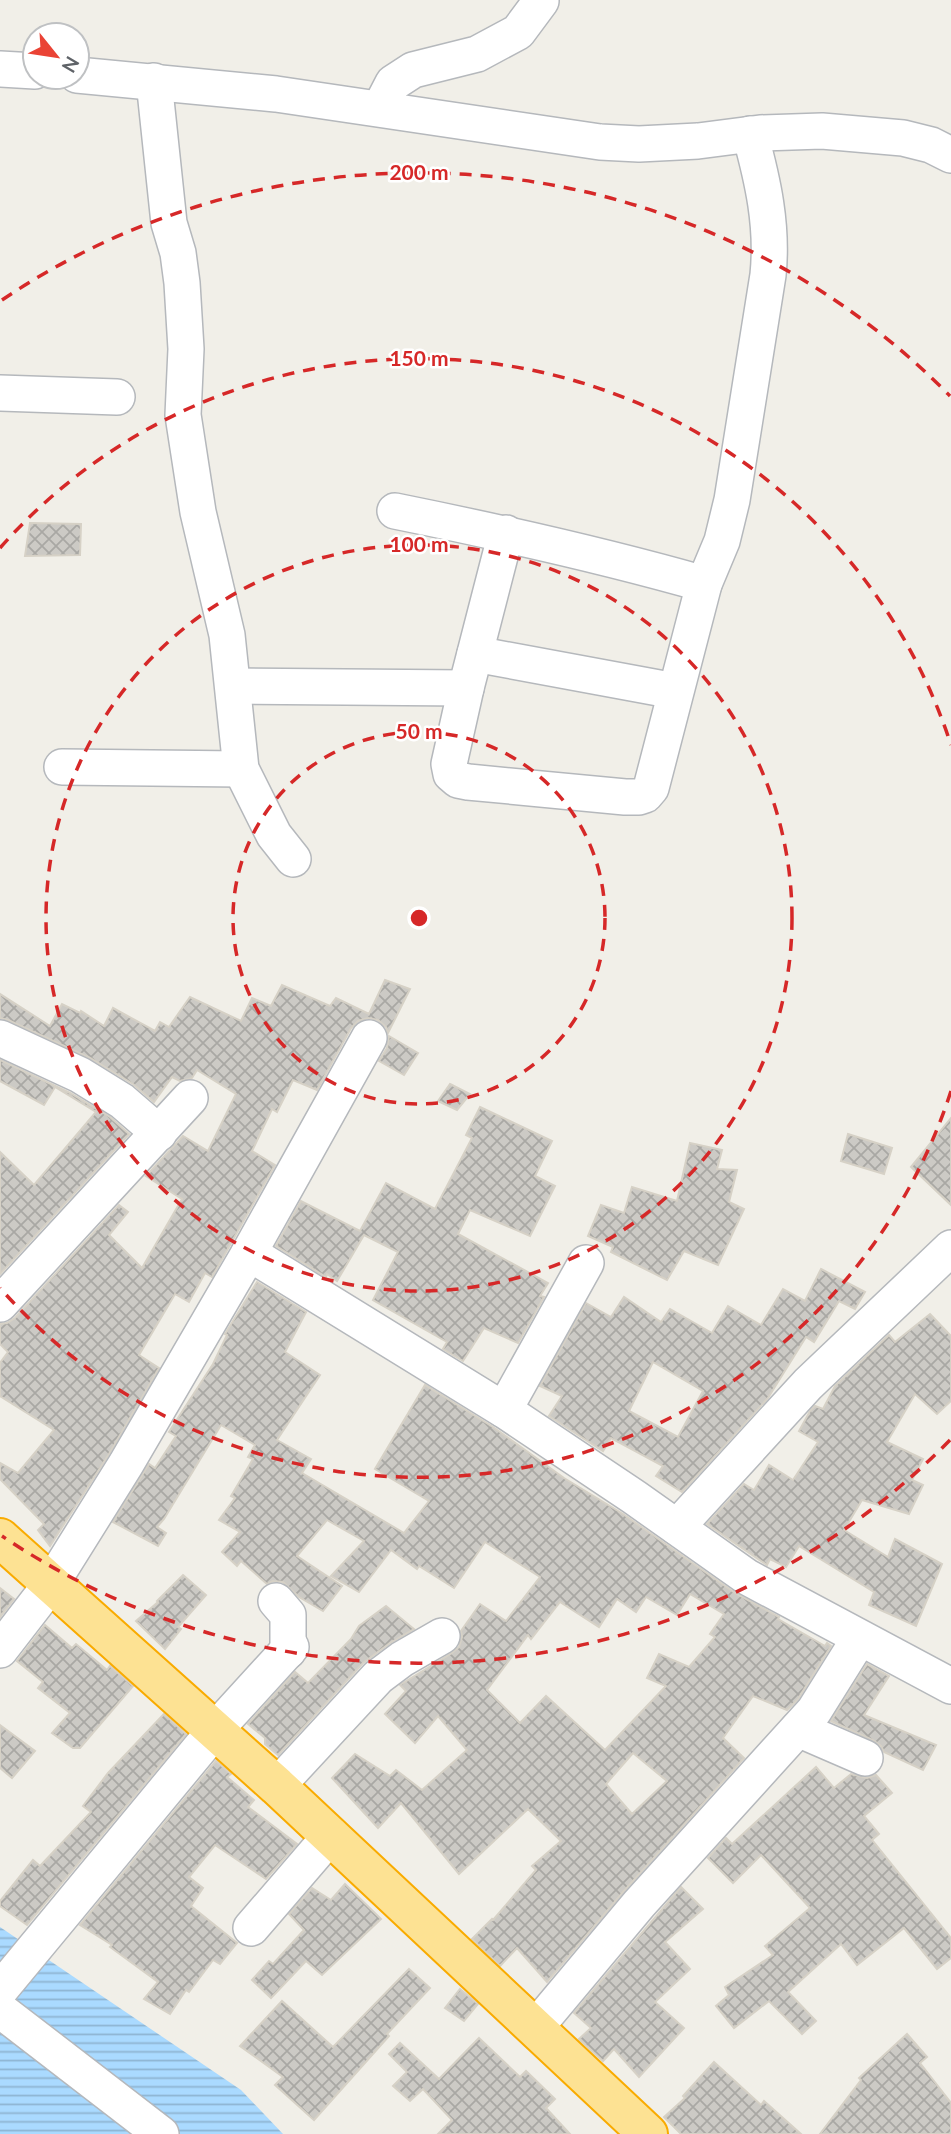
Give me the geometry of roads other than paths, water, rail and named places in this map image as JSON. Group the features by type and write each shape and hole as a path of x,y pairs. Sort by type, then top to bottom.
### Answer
{"highway":[{"path":"0,1538 216,1729 649,2134"}],"street":[{"path":"380,108 393,83 413,70 477,54 517,32 541,1"},
{"path":"0,69 21,70"},
{"path":"91,76 380,108 600,142 639,144 698,141 801,130 902,138 931,145 951,155"},
{"path":"154,81 169,223 178,253 182,283 186,349 183,415 198,512 227,635 242,769 274,835 293,859"},
{"path":"506,533 466,688 449,764 451,774 458,780 639,797 645,795 657,772 675,691 704,584 722,541 732,500 770,255 765,192 750,134"},
{"path":"0,393 117,397"},
{"path":"395,511 506,533 704,584"},
{"path":"475,654 675,691"},
{"path":"234,686 466,688"},
{"path":"62,767 242,769"},
{"path":"0,1038 80,1075 122,1101 159,1133"},
{"path":"0,1650 51,1584 126,1464 249,1253 369,1038"},
{"path":"0,1304 190,1098"},
{"path":"249,1253 504,1410 747,1577 951,1686"},
{"path":"677,1527 807,1384 944,1255"},
{"path":"504,1410 586,1264"},
{"path":"0,1990 216,1729 289,1649 288,1615 276,1601"},
{"path":"277,1786 378,1677 442,1636"},
{"path":"536,2027 639,1904 814,1711 859,1639"},
{"path":"798,1729 865,1758"},
{"path":"251,1928 331,1835"},
{"path":"0,2010 161,2134"}],"water":[{"path":"0,1927 241,2090 283,2134 0,2134"}]}
